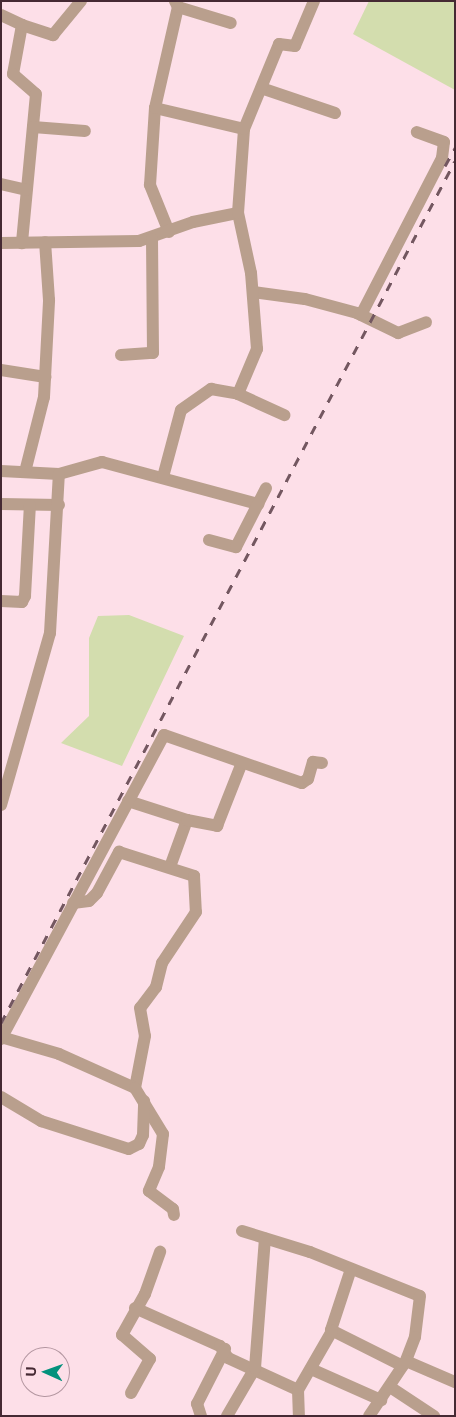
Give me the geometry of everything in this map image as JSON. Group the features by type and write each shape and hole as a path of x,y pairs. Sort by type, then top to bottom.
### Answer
{"street":[{"path":"1,15 22,25 55,35 81,1"},
{"path":"238,394 256,355 254,292 238,213 244,129 264,90 279,44 295,46 314,1"},
{"path":"169,232 150,185 155,108 176,4 231,22"},
{"path":"22,25 13,74 36,94 22,243"},
{"path":"264,90 334,113"},
{"path":"155,108 244,129"},
{"path":"33,127 85,131"},
{"path":"361,314 442,158 444,142 417,132"},
{"path":"1,184 26,190"},
{"path":"1,243 152,239 193,222 238,213"},
{"path":"121,355 153,353 152,239"},
{"path":"25,472 43,405 49,300 45,242"},
{"path":"254,292 305,299 361,314 398,333 426,322"},
{"path":"1,370 45,377"},
{"path":"163,477 184,406 214,388 238,394 284,415"},
{"path":"1,471 59,474 102,462 258,504"},
{"path":"1,805 50,632 59,505 59,474"},
{"path":"209,540 236,547 266,488"},
{"path":"1,504 59,505"},
{"path":"1,601 22,602 26,596 30,505"},
{"path":"174,1215 173,1209 149,1191 159,1167 164,1134 135,1088 59,1054 2,1037 164,735 241,765 304,783 313,762 322,763"},
{"path":"128,801 187,820 218,826 241,765"},
{"path":"170,867 187,820"},
{"path":"73,903 89,901 96,894 119,852 194,876 197,906 140,1008 145,1036 135,1088"},
{"path":"1,1097 41,1121 129,1149 139,1144 143,1135 143,1099"},
{"path":"242,1231 351,1269 420,1296 415,1337 405,1364 369,1416"},
{"path":"227,1416 255,1368 266,1238"},
{"path":"131,1393 150,1359 122,1337 135,1308 148,1289 160,1252"},
{"path":"299,1416 298,1390 312,1369 332,1331 351,1269"},
{"path":"135,1308 225,1349 228,1358 255,1368 298,1390"},
{"path":"332,1331 405,1364 455,1382"},
{"path":"201,1416 197,1404 225,1349"},
{"path":"312,1369 381,1400"},
{"path":"390,1387 434,1416"}],"green space":[{"path":"369,1 455,1 455,90 353,34"},
{"path":"129,615 184,636 122,766 61,743 89,716 89,638 98,616"}],"railway":[{"path":"445,166 455,148"},
{"path":"1,1023 455,161"}]}
